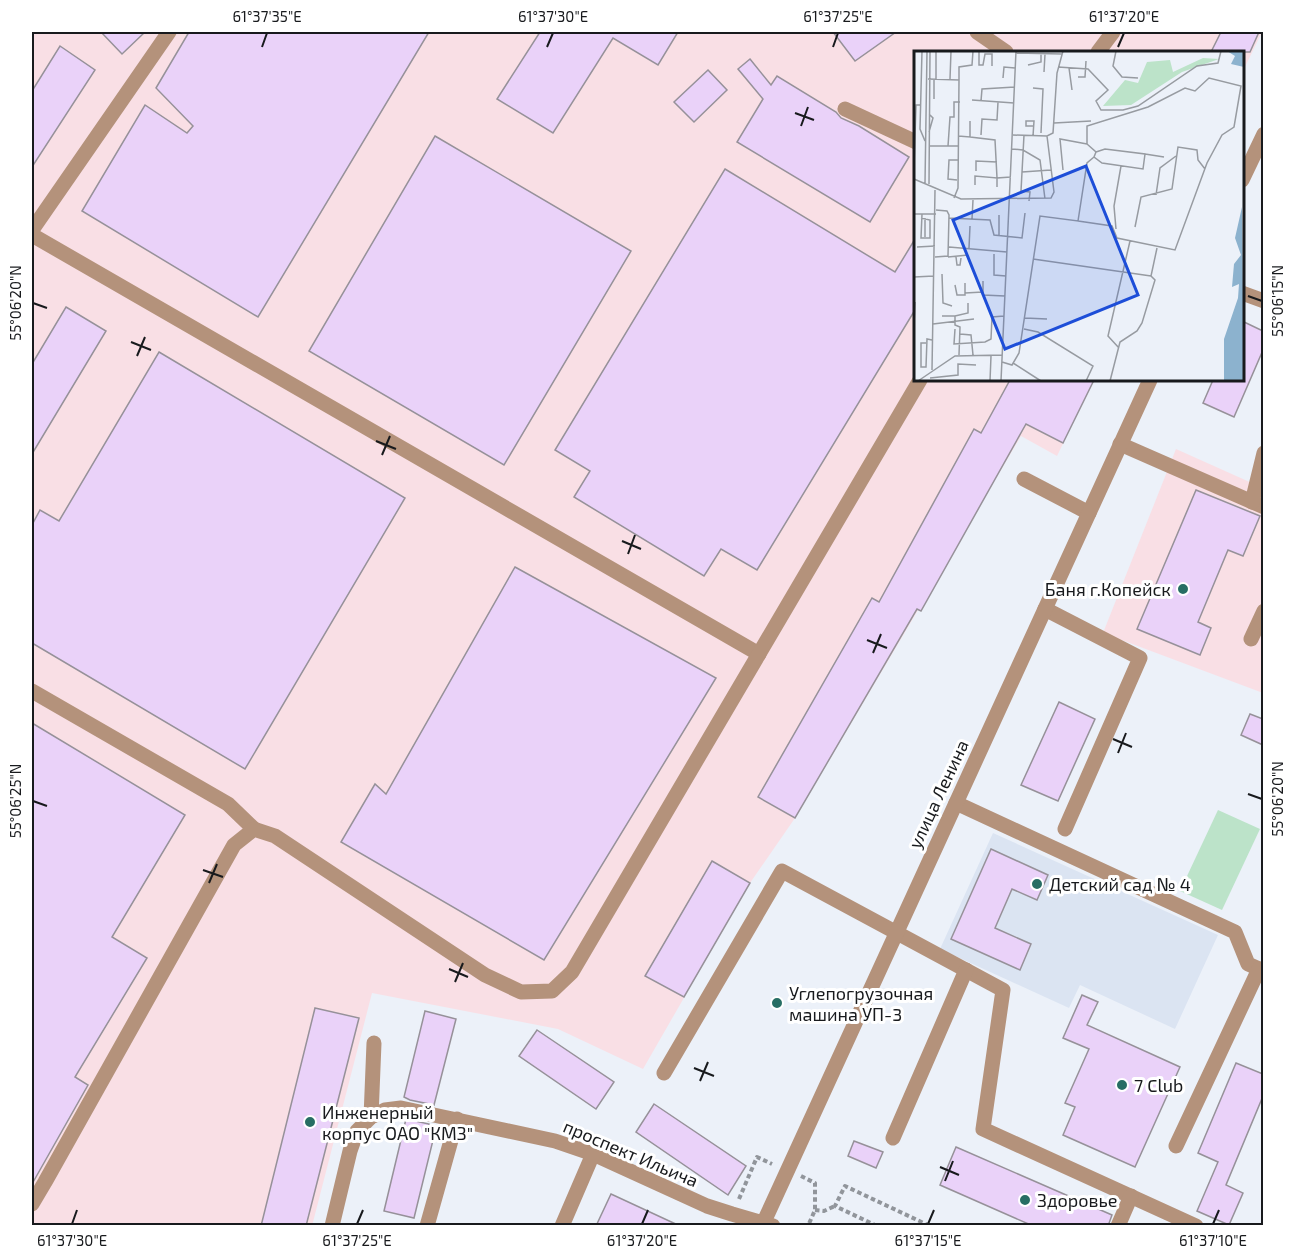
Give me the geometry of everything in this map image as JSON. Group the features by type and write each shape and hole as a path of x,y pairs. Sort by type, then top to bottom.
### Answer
{"street":[{"path":"32,230 169,32"},
{"path":"977,32 1005,51"},
{"path":"1099,51 1113,32"},
{"path":"845,109 914,142"},
{"path":"1244,176 1263,134"},
{"path":"32,235 759,654"},
{"path":"1244,294 1263,301"},
{"path":"32,691 228,804 254,829 275,836 485,975 521,992 552,991 572,972 919,381"},
{"name":"улица Ленина","path":"766,1224 896,933 1150,381"},
{"path":"1120,444 1258,504 1263,453"},
{"path":"1024,479 1089,513"},
{"path":"1045,609 1140,658 1065,829"},
{"path":"1251,639 1263,611"},
{"path":"956,803 1235,932 1248,964 1261,970 1176,1146"},
{"path":"32,1204 234,844 254,829"},
{"path":"664,1073 782,871 1003,990 983,1129 1196,1226"},
{"path":"893,1138 966,970"},
{"path":"332,1226 357,1131 371,1117 374,1043"},
{"name":"проспект Ильича","path":"371,1117 386,1110 401,1108 555,1141 593,1154 707,1206 766,1224"},
{"path":"427,1226 456,1119"},
{"path":"562,1226 593,1154"},
{"path":"1118,1226 1131,1196"}],"path":[{"path":"836,1206 844,1186 930,1226"},
{"path":"815,1210 836,1206 878,1226"}],"shaded area":[{"path":"32,32 1262,32 1244,69 1244,51 914,51 914,381 1094,381 1057,456 1021,436 795,818 750,883 643,1069 558,1029 372,993 312,1226 32,1225"},
{"path":"1176,449 1263,488 1263,693 1103,633"},
{"name":"Детский сад № 4","path":"993,833 1218,935 1175,1029 1080,985 1069,1008 940,949"}],"green space":[{"path":"1218,810 1260,829 1222,910 1180,891"}],"building":[{"path":"101,32 145,32 122,54"},
{"path":"189,32 429,32 258,317 82,211 145,105 187,133 193,126 156,88"},
{"path":"540,32 678,32 658,65 613,38 553,133 497,99"},
{"path":"833,32 896,32 855,61"},
{"path":"1221,32 1259,32 1250,52 1212,51"},
{"path":"60,46 95,70 32,167 32,91"},
{"path":"750,59 771,85 777,76 836,112 841,118 859,126 909,157 870,222 737,142 763,99 738,69"},
{"path":"708,70 727,90 694,122 674,102"},
{"path":"435,136 631,251 504,465 309,351"},
{"path":"725,169 895,272 914,241 914,312 757,570 721,549 704,576 574,497 590,471 555,450"},
{"path":"66,307 106,331 32,454 32,364"},
{"path":"1244,322 1263,331 1263,350 1234,417 1203,403 1213,381 1244,381"},
{"path":"159,352 405,498 245,769 32,643 32,525 40,510 59,521"},
{"path":"1009,381 1094,381 1063,443 1026,424 921,611 917,609 795,818 758,797 872,598 879,602 974,429 981,433"},
{"name":"Баня г.Копейск","path":"1196,490 1260,516 1243,556 1228,550 1198,622 1211,628 1200,655 1137,629"},
{"path":"515,567 716,678 544,960 341,842 375,784 386,794"},
{"path":"1059,702 1095,719 1058,801 1021,785"},
{"path":"1250,714 1263,719 1263,745 1241,735"},
{"path":"32,723 185,815 112,937 147,958 75,1077 88,1085 32,1184"},
{"path":"991,849 1048,875 1037,900 1012,889 995,928 1031,944 1020,970 951,939"},
{"path":"712,861 750,883 684,997 645,976"},
{"name":"7 Club","path":"1082,995 1098,1002 1087,1025 1180,1067 1135,1167 1063,1135 1075,1107 1065,1103 1089,1049 1063,1038"},
{"name":"Инженерный корпус ОАО \"КМЗ\"","path":"315,1008 359,1018 306,1226 261,1226"},
{"path":"425,1011 456,1019 434,1105 404,1097"},
{"path":"537,1030 614,1082 596,1109 519,1056"},
{"path":"1236,1063 1263,1074 1263,1096 1226,1185 1243,1193 1229,1225 1197,1211 1218,1162 1198,1153"},
{"path":"654,1104 746,1166 728,1195 636,1132"},
{"path":"406,1119 429,1124 428,1131 435,1132 414,1218 384,1211"},
{"path":"854,1141 883,1152 876,1168 848,1156"},
{"name":"Здоровье","path":"956,1147 1112,1215 1108,1226 1033,1226 940,1185"},
{"path":"611,1194 680,1226 596,1226"}],"place":[{"name":"Баня г.Копейск","path":"1183,589"},
{"name":"Детский сад № 4","path":"1037,884"},
{"name":"Углепогрузочная машина УП-3","path":"777,1003"},
{"name":"7 Club","path":"1122,1085"},
{"name":"Инженерный корпус ОАО \"КМЗ\"","path":"310,1122"},
{"name":"Здоровье","path":"1025,1200"}]}
